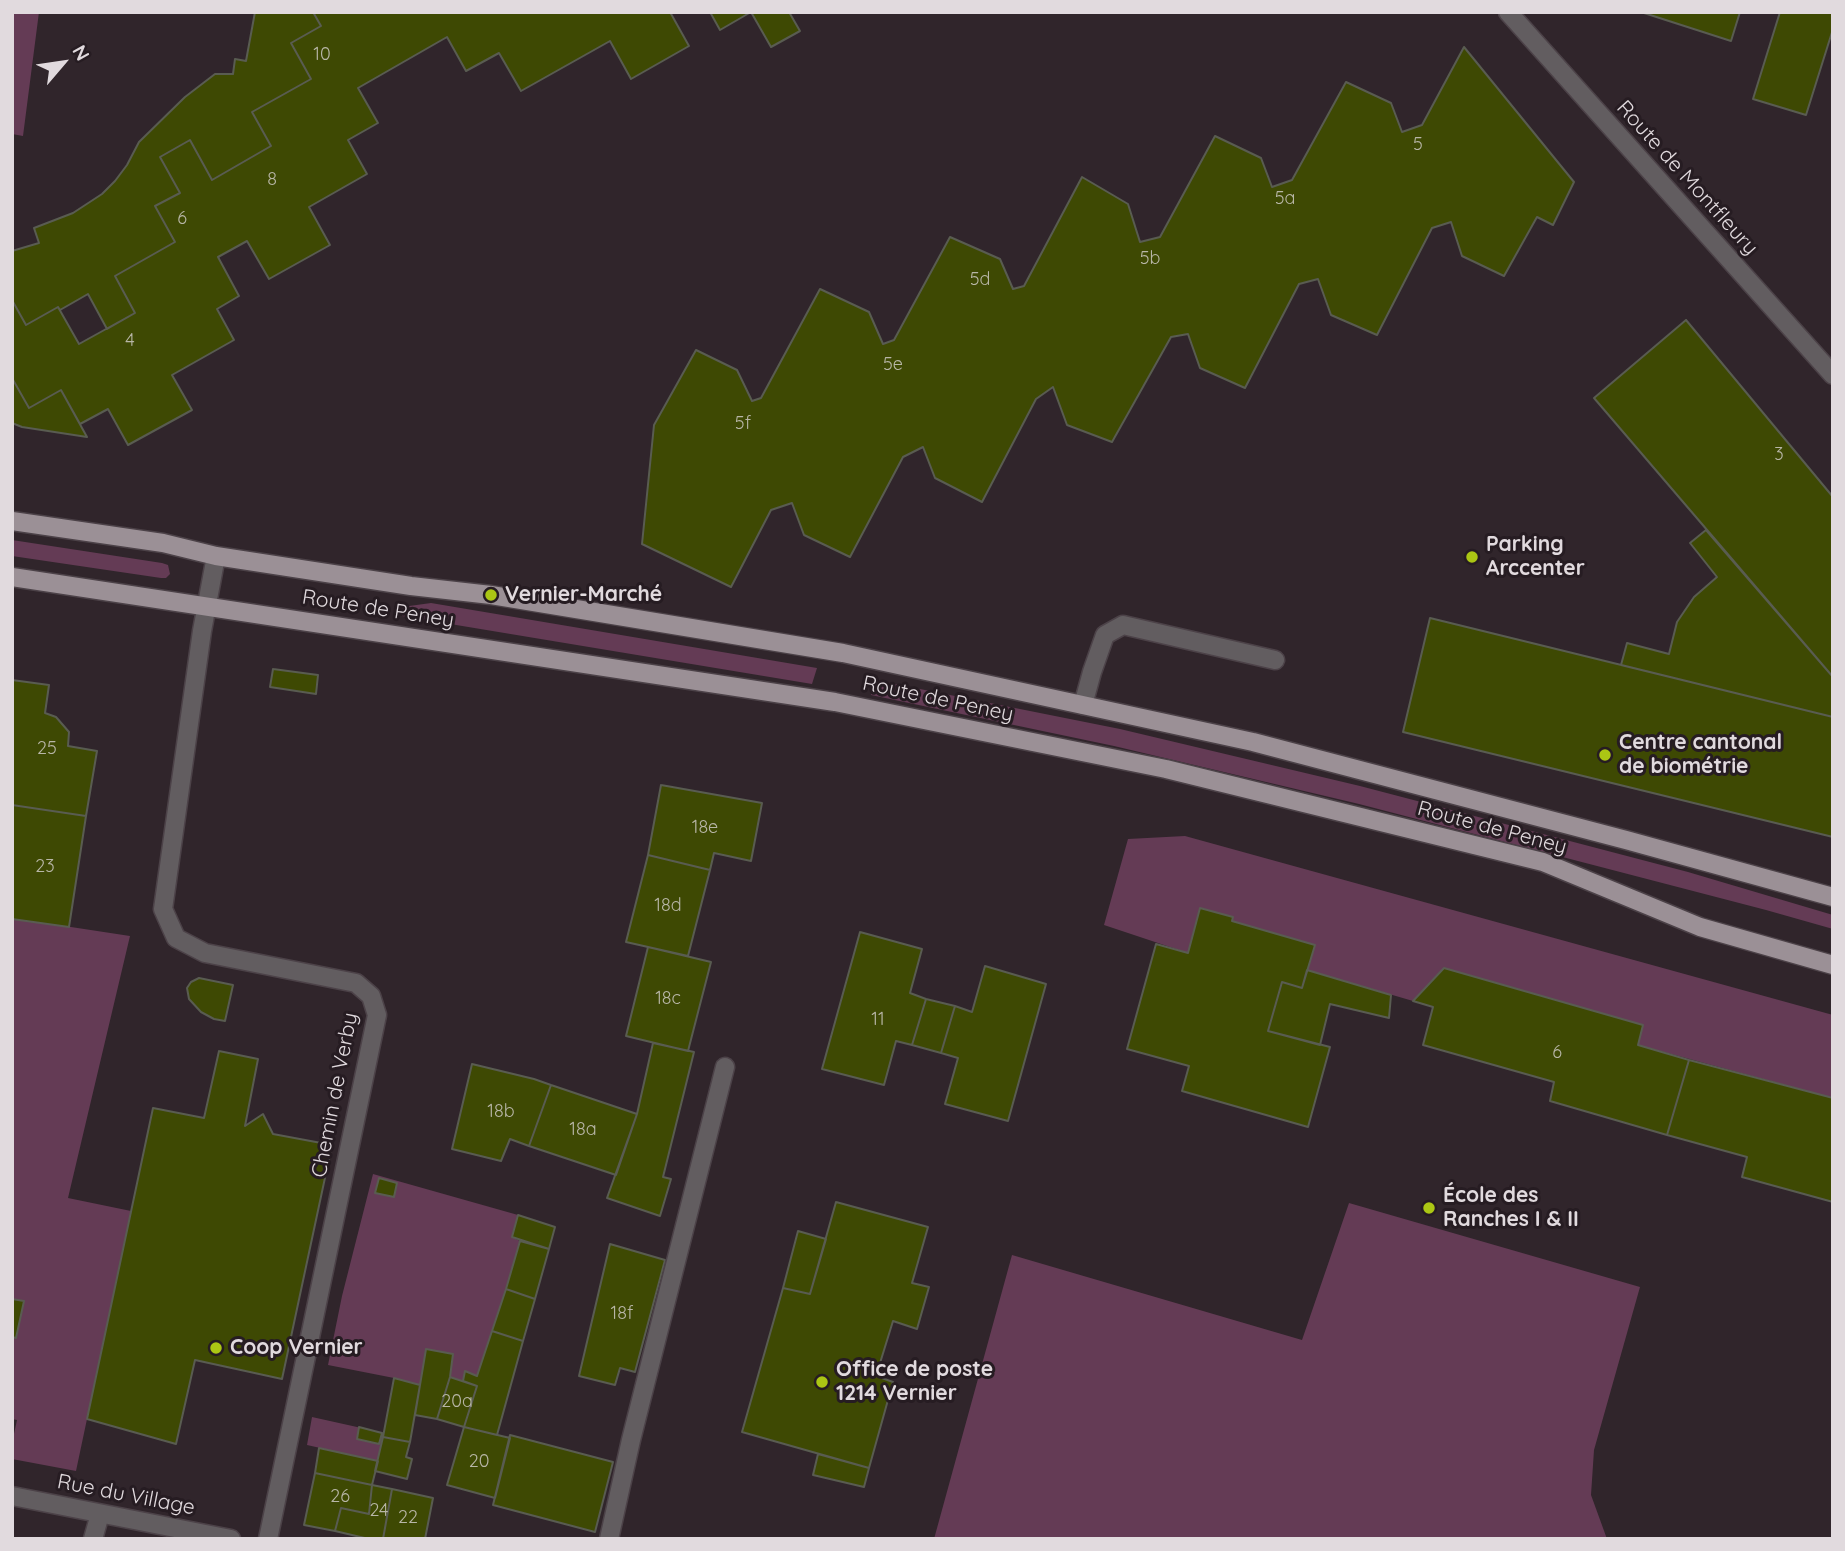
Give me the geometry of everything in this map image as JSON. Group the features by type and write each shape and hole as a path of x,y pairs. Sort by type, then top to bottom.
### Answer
{"main road":[{"name":"Route de Peney","path":"12,521 163,542 216,556 411,586 491,595 843,653 1253,742 1626,839 1833,897"},
{"name":"Route de Peney","path":"12,577 835,702 1166,769 1543,862 1700,927 1833,965"}],"street":[{"name":"Route de Montfleury","path":"1508,12 1833,375"},
{"name":"Chemin de Verby","path":"216,556 163,909 176,938 205,953 356,983 371,996 377,1015 268,1539"},
{"path":"1083,705 1105,635 1123,625 1275,660"},
{"path":"609,1539 631,1440 725,1067"},
{"name":"Rue du Village","path":"12,1496 231,1539"},
{"path":"93,1539 100,1514"}],"shaded area":[{"path":"12,12 39,12 23,136 12,134"},
{"path":"12,540 162,563 168,565 170,574 161,578 12,556"},
{"path":"431,603 817,668 812,684 402,616 402,607"},
{"path":"875,680 1120,729 1360,786 1688,872 1833,915 1833,929 1359,804 1114,746 871,695"},
{"path":"1185,836 1833,1015 1833,1098 1638,1045 1643,1025 1444,968 1413,1001 1307,970 1232,921 1232,917 1201,908 1188,953 1104,925 1128,839"},
{"path":"12,918 130,936 68,1198 131,1211 76,1471 12,1459 17,1420 12,1419 12,1337 23,1301 12,1299"},
{"path":"373,1174 518,1215 512,1237 520,1241 477,1376 465,1372 463,1381 450,1377 453,1355 427,1349 420,1385 328,1365 342,1296"},
{"path":"1349,1203 1640,1287 1594,1450 1591,1495 1607,1539 934,1539 1012,1255 1302,1340"},
{"path":"312,1417 384,1433 378,1461 307,1445"}],"building":[{"path":"255,12 313,12 321,26 291,43 311,79 252,112 271,146 212,180 190,140 160,157 180,193 155,206 175,242 115,276 135,313 107,329 88,294 26,325 12,300 12,251 39,243 34,228 73,213 102,194 127,165 139,142 185,97 215,74 233,74 235,59 246,61"},
{"path":"313,12 670,12 689,46 631,79 610,41 521,91 499,53 466,71 447,37 358,88 378,123 348,140 367,174 309,207 330,245 269,279 247,241 218,257 239,296 217,309 234,340 172,375 192,410 128,445 108,409 80,424 61,390 29,408 12,378 12,300 26,325 58,307 79,344 135,313 115,276 175,242 155,206 180,193 160,157 190,140 212,180 271,146 252,112 311,79 291,43 321,26"},
{"path":"710,12 751,12 720,30"},
{"path":"751,12 789,12 800,31 771,47"},
{"path":"1644,12 1740,12 1731,41"},
{"path":"1780,12 1833,12 1833,29 1806,115 1753,99"},
{"path":"1464,47 1574,182 1553,225 1537,217 1504,276 1462,256 1451,222 1432,228 1377,335 1331,315 1318,279 1299,284 1245,388 1200,368 1188,334 1171,337 1112,442 1067,425 1053,387 1036,399 982,502 935,478 923,447 903,457 850,557 804,535 792,503 771,510 731,587 642,544 654,425 696,350 737,370 752,401 761,398 820,289 869,312 883,344 894,340 950,237 1000,259 1013,289 1024,286 1082,177 1128,204 1140,242 1160,237 1215,136 1261,158 1272,187 1292,180 1346,82 1391,103 1402,132 1422,125"},
{"path":"1686,320 1833,497 1833,677 1594,398"},
{"path":"12,378 29,408 61,390 87,437 12,423"},
{"path":"1706,530 1833,677 1833,717 1621,665 1627,643 1669,654 1677,622 1694,597 1717,577 1690,543"},
{"path":"1430,618 1833,717 1833,837 1403,732"},
{"path":"273,669 318,675 316,694 270,687"},
{"path":"12,680 49,685 45,713 56,717 69,732 68,746 97,751 86,816 12,805"},
{"path":"661,785 762,803 751,861 714,853 710,870 648,855"},
{"path":"12,805 86,816 69,927 12,919"},
{"path":"648,855 710,870 688,956 626,942"},
{"path":"1200,908 1233,917 1232,921 1315,945 1302,988 1282,982 1268,1031 1330,1047 1308,1127 1182,1091 1189,1066 1127,1049 1156,944 1188,953"},
{"path":"860,932 922,949 910,993 926,999 912,1045 896,1041 884,1085 822,1069"},
{"path":"648,947 711,962 688,1051 626,1036"},
{"path":"985,966 1046,984 1008,1121 945,1104 958,1058 941,1053 955,1006 972,1012"},
{"path":"1444,968 1643,1025 1638,1045 1689,1060 1667,1135 1550,1101 1554,1082 1423,1045 1433,1007 1413,1001"},
{"path":"1307,970 1391,995 1389,1018 1330,1004 1320,1045 1268,1031 1282,982 1302,988"},
{"path":"199,978 233,985 225,1021 201,1012 189,999 187,988"},
{"path":"926,999 955,1006 941,1053 912,1045"},
{"path":"653,1043 694,1052 663,1177 671,1179 660,1216 607,1198 637,1114"},
{"path":"219,1051 258,1059 245,1126 263,1114 273,1134 332,1145 282,1379 195,1360 176,1444 87,1419 153,1108 204,1118"},
{"path":"1689,1060 1833,1098 1833,1202 1742,1177 1747,1157 1667,1135"},
{"path":"472,1064 551,1085 529,1146 510,1139 501,1161 452,1149"},
{"path":"551,1085 637,1114 616,1175 529,1146"},
{"path":"379,1178 397,1183 394,1197 375,1193"},
{"path":"836,1202 928,1227 912,1283 929,1287 917,1329 893,1321 876,1376 893,1382 869,1468 742,1432 783,1288 810,1294"},
{"path":"518,1215 555,1227 549,1249 512,1237"},
{"path":"798,1231 826,1239 810,1294 783,1288"},
{"path":"520,1241 549,1249 535,1299 506,1289"},
{"path":"610,1244 665,1260 635,1372 620,1368 615,1385 579,1376"},
{"path":"506,1289 535,1299 523,1341 492,1331"},
{"path":"12,1299 24,1301 16,1338 12,1337"},
{"path":"492,1331 523,1341 497,1435 464,1427 477,1386 463,1381 465,1371 477,1376"},
{"path":"426,1349 453,1354 450,1377 437,1419 415,1415"},
{"path":"450,1377 477,1386 464,1427 437,1419"},
{"path":"394,1378 420,1385 410,1442 383,1437"},
{"path":"359,1427 382,1433 379,1444 357,1439"},
{"path":"464,1427 510,1438 495,1498 447,1485"},
{"path":"510,1435 613,1462 595,1532 493,1505"},
{"path":"383,1437 410,1442 406,1457 412,1459 407,1479 375,1471"},
{"path":"319,1448 378,1461 372,1485 315,1473"},
{"path":"818,1454 869,1468 864,1487 813,1475"},
{"path":"315,1473 372,1485 369,1514 341,1508 335,1531 304,1525"},
{"path":"372,1485 392,1489 383,1539 369,1539 335,1531 341,1508 369,1514"},
{"path":"392,1489 433,1498 425,1539 383,1539"}],"place":[{"name":"Parking Arccenter","path":"1472,557"},
{"name":"Vernier-Marché","path":"491,595"},
{"name":"Centre cantonal de biométrie","path":"1605,755"},
{"name":"École des Ranches I & II","path":"1429,1208"},
{"name":"Coop Vernier","path":"216,1348"},
{"name":"Office de poste 1214 Vernier","path":"822,1382"}]}
